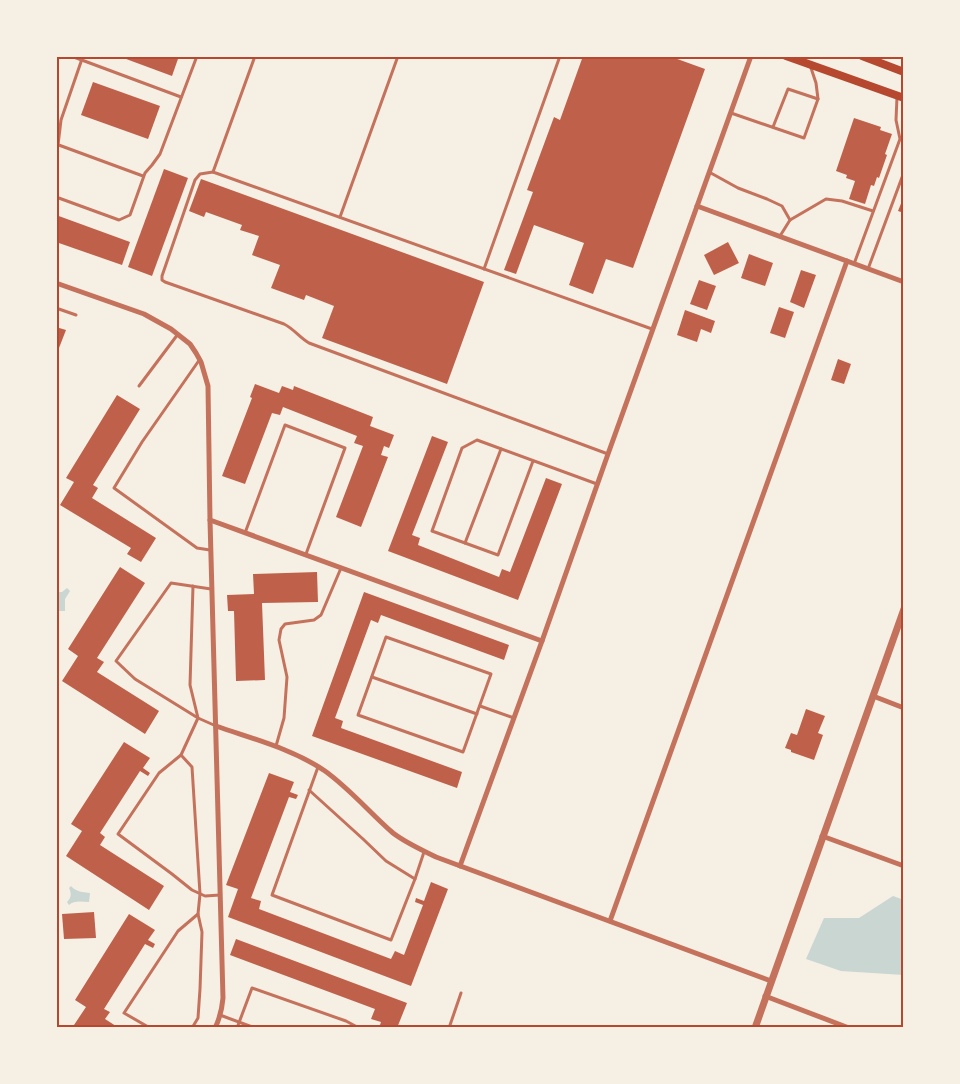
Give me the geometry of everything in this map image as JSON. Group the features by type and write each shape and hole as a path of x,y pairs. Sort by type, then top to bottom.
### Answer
{"main road":[{"path":"786,56 900,97"},
{"path":"862,56 904,72"}],"street":[{"path":"460,866 751,56"},
{"path":"697,206 904,282"},
{"path":"610,921 847,261"},
{"path":"56,283 144,314 178,334 190,344 200,359 208,386 223,998 215,1028"},
{"path":"210,520 542,641"},
{"path":"754,1028 904,609"},
{"path":"872,696 904,708"},
{"path":"216,726 296,755 318,767 345,786 394,833 436,857 771,981"},
{"path":"822,836 904,866"},
{"path":"766,996 849,1028"}],"lane":[{"path":"71,56 82,58 181,97"},
{"path":"56,197 119,220 130,215 144,173 160,154 196,56"},
{"path":"213,172 254,56"},
{"path":"340,218 398,56"},
{"path":"484,269 560,56"},
{"path":"56,153 61,120 82,58"},
{"path":"731,112 804,138 818,99 816,83 810,65"},
{"path":"773,128 788,89 818,99"},
{"path":"854,264 900,139 896,120 900,97"},
{"path":"57,145 144,176"},
{"path":"608,454 309,343 284,324 165,282 162,280 162,276 195,180 200,174 213,172 653,330"},
{"path":"710,172 738,188 782,206 790,220"},
{"path":"868,269 904,172"},
{"path":"780,237 790,220 826,199 842,200 873,211"},
{"path":"56,308 76,315"},
{"path":"139,386 178,334"},
{"path":"200,359 142,442 114,488 197,548 211,550"},
{"path":"245,533 285,425 345,448 306,555"},
{"path":"533,461 498,556 432,531 462,448 477,440 597,484"},
{"path":"465,544 501,449"},
{"path":"275,747 284,718 287,677 279,640 281,629 285,624 314,620 321,615 340,568"},
{"path":"212,589 171,583 116,661 134,679 198,718 216,726"},
{"path":"193,586 190,685 198,718 181,755 159,773 118,834 192,890 205,896 220,895"},
{"path":"386,637 491,674 480,706 463,752 358,715 386,637"},
{"path":"372,677 477,714"},
{"path":"480,706 514,718"},
{"path":"181,755 192,767 200,894 198,914 202,932 198,1018 192,1028"},
{"path":"318,767 272,895 391,940 424,851"},
{"path":"309,790 386,861 415,879"},
{"path":"150,1028 124,1013 178,931 198,914"},
{"path":"237,1028 252,988 346,1021 359,1028"},
{"path":"448,1028 461,993"},
{"path":"220,1015 255,1028"}],"shaded area":[{"path":"67,588 70,591 65,599 65,611 56,611 56,592 62,592"},
{"path":"71,886 77,891 90,893 89,902 76,902 69,905 67,902 71,896 69,888"},
{"path":"893,896 904,900 904,975 841,971 806,959 824,918 859,918"}],"building":[{"path":"118,56 179,56 172,76"},
{"path":"583,56 669,56 705,69 633,268 606,259 593,294 569,285 584,243 534,225 516,274 504,270 533,192 527,190 554,117 560,120"},
{"path":"93,82 160,106 148,139 81,115"},
{"path":"854,118 881,127 880,130 892,134 879,178 877,177 874,186 871,185 865,204 849,199 855,181 846,178 847,175 836,171"},
{"path":"164,169 188,178 152,276 128,267"},
{"path":"201,179 484,282 447,384 322,338 334,306 306,295 304,300 271,288 280,265 252,255 259,236 240,230 242,225 206,212 204,217 189,211"},
{"path":"904,196 904,213 898,211"},
{"path":"56,215 130,242 122,265 56,242"},
{"path":"728,242 739,263 714,275 704,255"},
{"path":"749,254 773,263 765,286 741,278"},
{"path":"801,270 816,275 804,308 790,302"},
{"path":"699,280 716,286 707,310 690,304"},
{"path":"779,307 794,312 785,338 770,333"},
{"path":"685,310 715,321 711,333 701,329 697,342 677,335"},
{"path":"56,327 66,330 59,348 56,346"},
{"path":"838,359 851,364 844,384 831,380"},
{"path":"255,384 279,393 282,386 293,390 294,386 373,417 370,426 394,435 389,448 384,446 381,455 388,457 361,527 336,517 363,446 354,443 357,436 283,407 280,415 272,413 245,484 222,476 252,398 250,397"},
{"path":"117,395 140,409 93,485 98,488 92,498 156,538 141,562 127,554 131,548 60,505 74,482 66,478"},
{"path":"432,436 448,442 412,535 420,538 418,545 499,577 502,569 510,572 546,478 562,484 518,600 388,551"},
{"path":"120,567 145,583 97,658 104,662 97,672 159,711 145,734 62,681 78,656 68,649"},
{"path":"317,572 318,602 262,603 265,680 236,681 234,611 228,611 227,595 254,594 253,574"},
{"path":"364,592 509,645 504,660 381,615 378,623 371,620 335,718 343,721 341,728 462,772 457,788 312,736"},
{"path":"806,709 825,716 818,733 823,735 814,760 785,748 791,733 797,735"},
{"path":"124,742 150,758 143,768 150,773 148,776 140,771 100,833 105,837 100,845 164,886 149,910 66,856 82,831 71,824"},
{"path":"269,773 294,782 290,792 298,795 296,799 289,797 251,898 261,901 259,909 391,959 395,951 404,955 423,905 415,902 416,898 424,901 431,882 448,889 411,986 228,917 238,889 226,885"},
{"path":"94,912 96,938 64,939 62,914"},
{"path":"129,914 155,930 148,940 155,944 153,948 145,944 104,1009 110,1012 105,1019 119,1028 72,1028 86,1007 75,1000"},
{"path":"236,939 407,1003 397,1028 379,1028 381,1022 371,1019 375,1009 230,955"}]}
